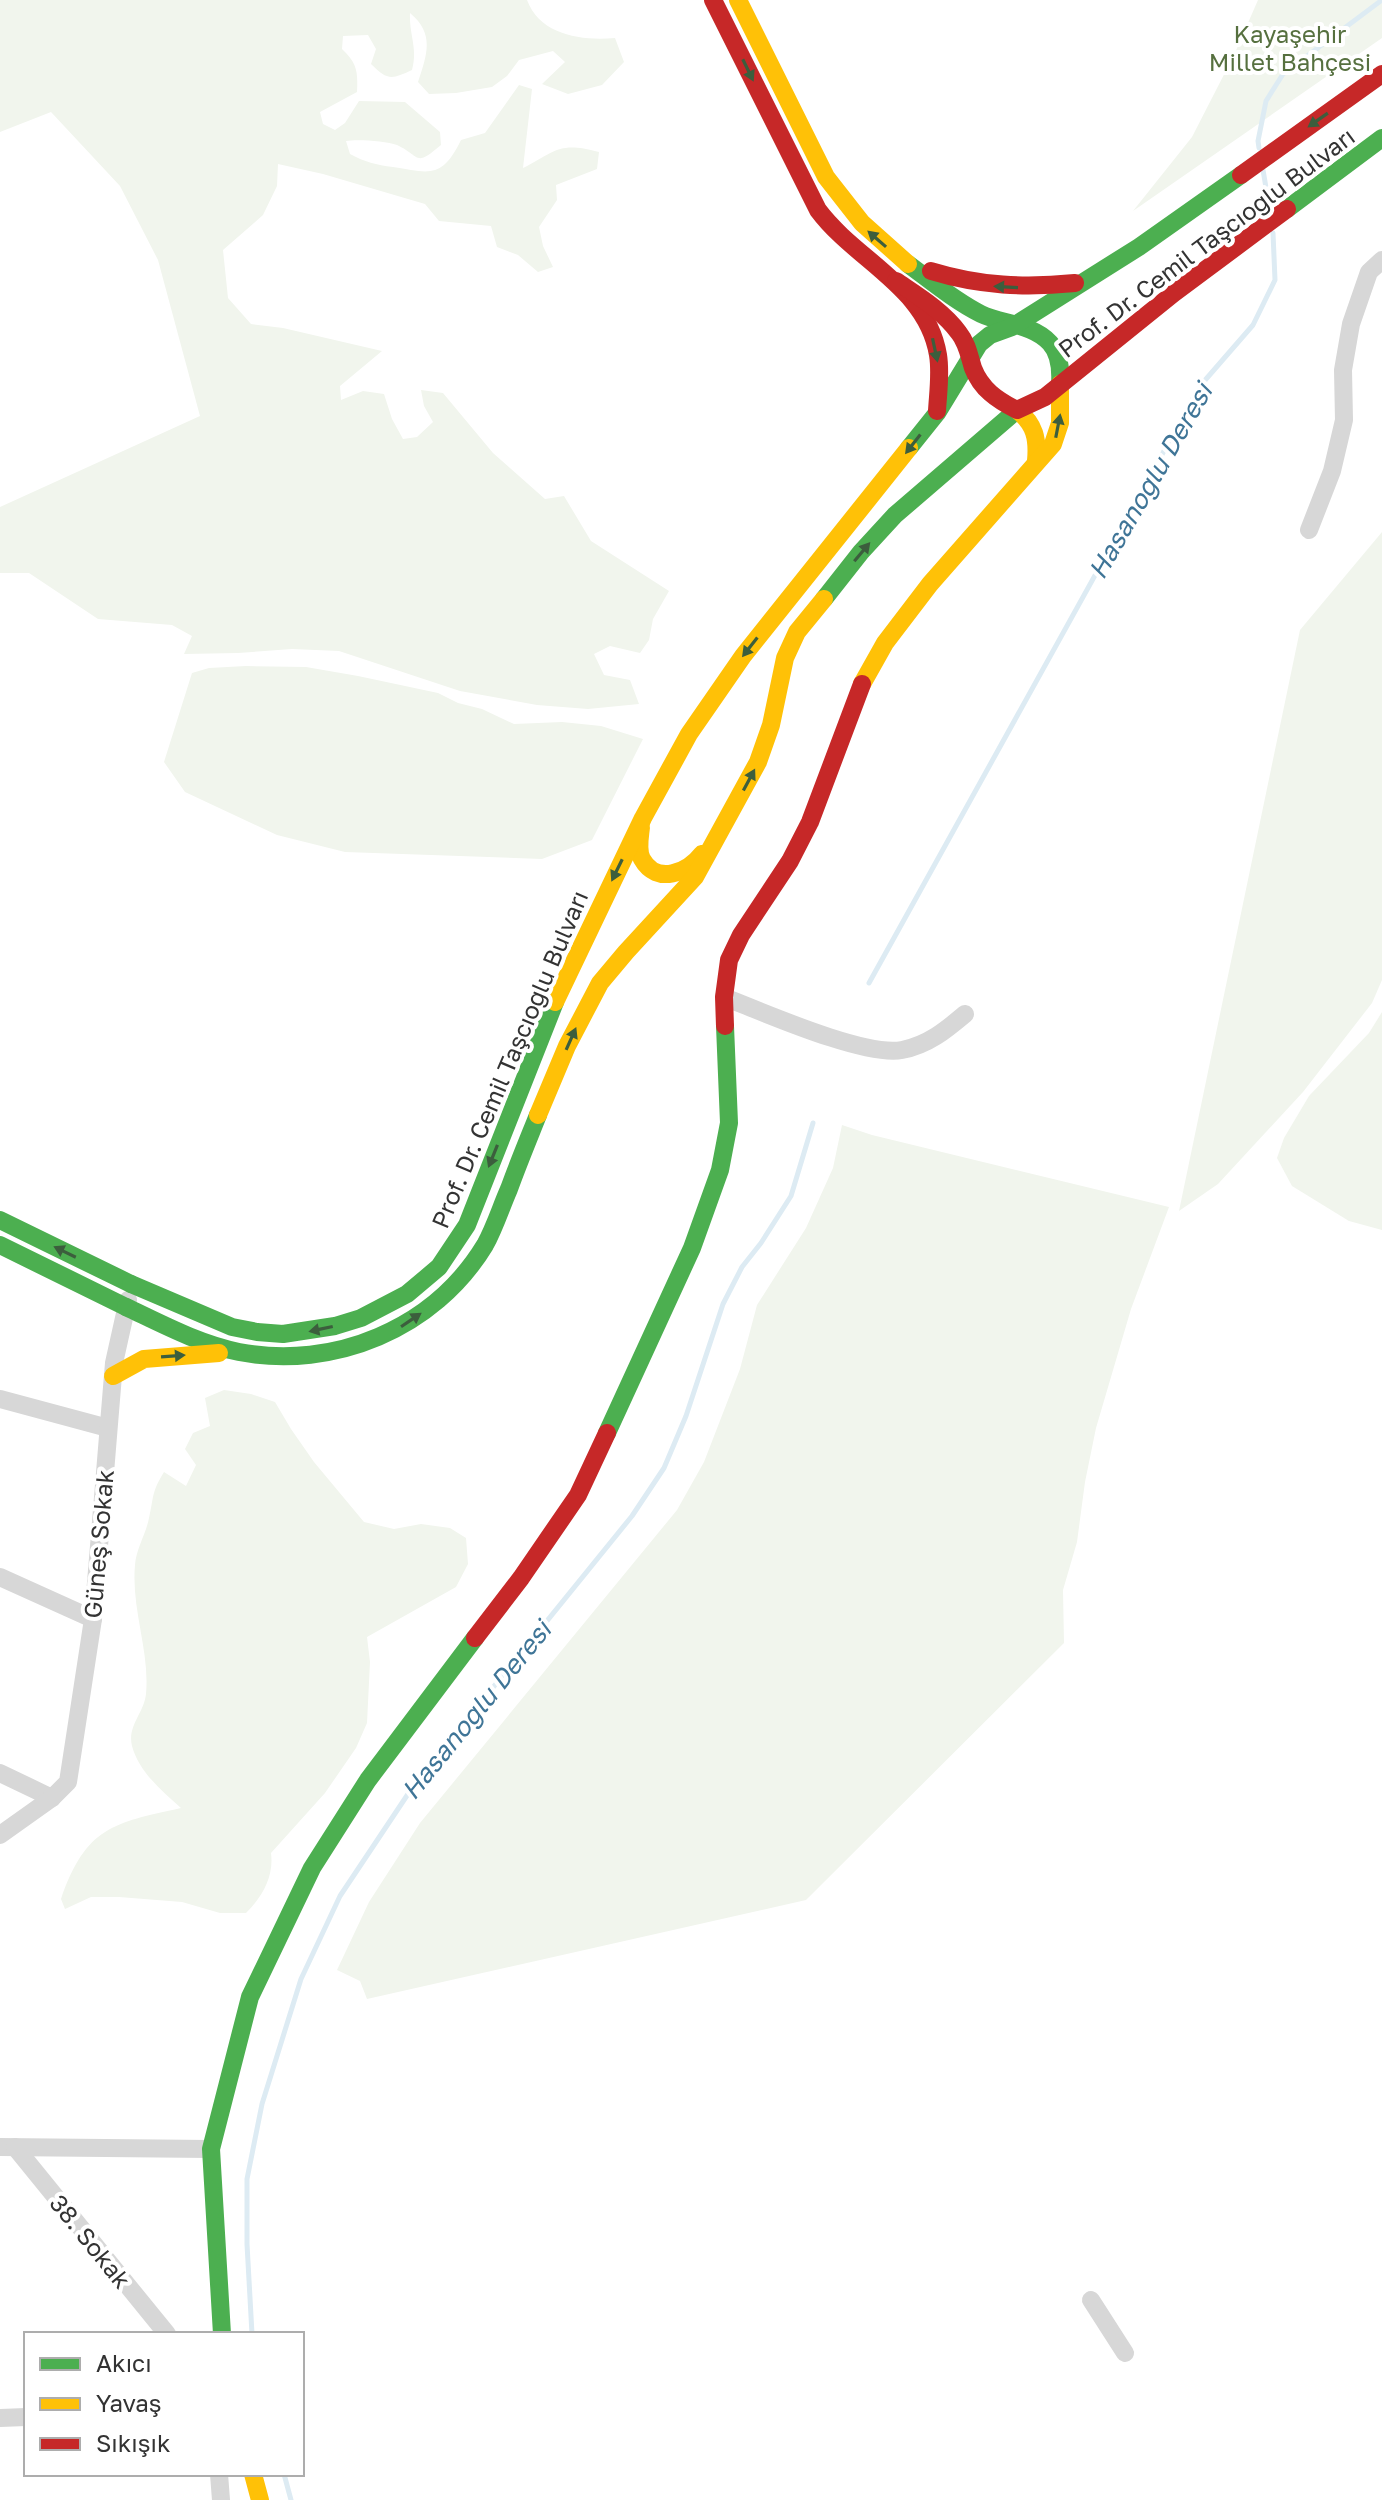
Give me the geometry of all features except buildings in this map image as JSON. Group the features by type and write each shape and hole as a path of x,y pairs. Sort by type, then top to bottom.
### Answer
{"main road":[{"path":"713,0 818,210 844,240 936,309 959,333 973,357 978,379 987,391 1026,416 1036,432 1036,461"},
{"path":"222,2332 211,2149 250,1997 312,1868 368,1780 521,1578 578,1495 692,1248 720,1170 729,1123 724,997 729,960 741,935 790,861 810,822 866,674 885,643 930,584 1057,437 1061,369 1058,355 1050,343 1027,328 1012,327 963,303 906,263 857,221 826,177 738,0"},
{"name":"Prof. Dr. Cemil Taşcıoğlu Bulvarı","path":"1012,327 1139,247 1382,74"},
{"name":"Prof. Dr. Cemil Taşcıoğlu Bulvarı","path":"1060,384 1174,293 1382,138"},
{"path":"906,263 958,280 996,287 1023,288 1083,282"},
{"path":"896,281 918,307 928,324 936,349 937,413"},
{"path":"973,357 979,344 990,335 1012,327"},
{"name":"Prof. Dr. Cemil Taşcıoğlu Bulvarı","path":"0,1220 131,1284 233,1328 262,1333 322,1329 361,1318 391,1304 426,1279 457,1244 467,1225 564,979 643,818 689,734 743,656 937,413 973,357"},
{"path":"1017,410 1038,402 1060,384"},
{"name":"Prof. Dr. Cemil Taşcıoğlu Bulvarı","path":"0,1245 198,1340 239,1352 275,1357 306,1357 358,1346 398,1329 434,1305 455,1285 485,1244 590,998 613,967 683,894 733,809 758,762 771,725 785,658 797,632 895,515 1017,410"},
{"path":"643,818 639,846 643,861 670,875 690,868 733,809"},
{"path":"113,1376 144,1359 239,1352"},
{"path":"254,2476 260,2500"}],"street":[{"path":"1309,530 1332,471 1344,420 1343,370 1351,324 1369,272 1382,260"},
{"path":"724,997 783,1021 859,1046 900,1051 936,1038 965,1014"},
{"name":"Güneş Sokak","path":"52,1798 68,1782 93,1619 113,1376 131,1284"},
{"path":"0,1399 108,1428"},
{"path":"0,1577 93,1619"},
{"path":"0,1773 52,1798 0,1835"},
{"path":"8,2147 211,2149"},
{"name":"38. Sokak","path":"8,2147 165,2332"},
{"path":"1091,2300 1125,2353"},
{"path":"0,2418 24,2417"},
{"path":"219,2476 221,2500"}],"green space":[{"path":"0,0 527,0 541,21 563,33 576,37 615,38 624,62 602,85 568,94 542,84 565,62 553,51 519,60 507,76 492,87 429,94 418,82 426,53 426,37 410,13 414,55 412,70 399,76 385,76 371,64 376,49 368,35 343,36 342,49 356,68 357,92 320,112 323,124 335,130 345,123 359,101 405,102 440,132 441,145 426,156 418,158 386,142 346,141 350,154 366,161 426,171 448,162 461,140 485,133 519,85 532,89 523,168 566,148 599,152 597,169 556,185 557,200 539,227 543,246 553,267 538,272 518,255 497,247 491,226 439,221 425,204 278,164 277,186 263,215 223,250 228,298 251,324 283,328 382,351 340,386 341,400 363,391 384,394 403,439 417,437 433,422 424,406 421,390 443,393 493,453 545,499 564,496 591,541 669,591 653,619 649,640 640,653 610,646 594,654 604,675 630,680 639,704 588,709 537,705 460,691 339,651 292,649 184,654 192,636 172,625 98,619 29,573 0,573 0,507 200,416 158,260 120,186 51,112 0,132"},
{"name":"Kayaşehir Millet Bahçesi","path":"1258,0 1382,0 1382,38 1133,211 1192,137"},
{"path":"1382,532 1382,980 1372,1003 1303,1092 1218,1184 1179,1211 1300,630"},
{"path":"306,667 358,676 438,693 514,724 562,722 601,726 643,739 592,840 542,859 345,852 277,835 185,792 164,762 192,673 209,668"},
{"path":"1382,1012 1382,1230 1349,1221 1292,1186 1277,1158 1284,1138 1309,1096 1369,1033"},
{"path":"842,1125 872,1135 1169,1207 1131,1309 1096,1428 1077,1542 1063,1590 1064,1643 806,1900 367,1999 360,1981 337,1970 369,1902 420,1823 677,1510 704,1462 740,1369 757,1305 806,1228 833,1168"},
{"path":"224,1390 275,1402 314,1462 364,1522 394,1529 421,1524 450,1528 466,1538 468,1564 456,1587 367,1637 370,1662 367,1723 356,1748 325,1793 271,1853 271,1870 266,1885 246,1913 220,1913 182,1902 119,1897 91,1897 65,1909 61,1899 71,1875 92,1843 120,1824 181,1808 146,1773 132,1746 132,1732 145,1701 147,1678 134,1581 135,1565 160,1479 164,1472 186,1486 196,1465 185,1449 193,1433 210,1426 205,1398"}],"waterway":[{"name":"Hasanoğlu Deresi","path":"1259,148 1266,101 1283,74 1382,0"},
{"name":"Hasanoğlu Deresi","path":"1263,170 1270,211"},
{"name":"Hasanoğlu Deresi","path":"869,983 1200,386 1253,325 1275,280 1273,233"},
{"name":"Hasanoğlu Deresi","path":"252,2332 247,2179 262,2104 301,1979 340,1896 414,1785 632,1516 664,1468 686,1416 723,1304 742,1267 791,1196 813,1123"},
{"name":"Hasanoğlu Deresi","path":"285,2476 291,2500"}],"traffic: fast":[{"path":"1287,209 1382,138"},
{"path":"909,448 937,413 979,344 990,335 1012,327 1139,247 1241,175"},
{"path":"908,264 971,309 1043,337 1058,357 1060,384"},
{"path":"824,599 895,515 1017,410"},
{"path":"131,1284 232,1327 283,1334 335,1326 361,1318 407,1294 439,1267 467,1225 555,1002"},
{"path":"607,1433 692,1248 720,1170 729,1123 725,1026"},
{"path":"126,1307 195,1339 239,1352 275,1356 310,1355 378,1337 410,1321 438,1300 464,1274 485,1245 538,1115"},
{"path":"0,1220 131,1284"},
{"path":"0,1245 126,1307"},
{"path":"222,2332 211,2149 250,1997 312,1868 368,1780 475,1638"}],"traffic: slow":[{"path":"738,0 826,177 862,223 908,264"},
{"path":"862,684 885,643 930,584 1053,444 1060,423 1060,384"},
{"path":"1017,410 1034,432 1036,461"},
{"path":"555,1002 643,818 689,734 743,656 909,448"},
{"path":"538,1115 567,1046 600,983 695,877 758,762 771,725 785,658 797,632 824,599"},
{"path":"641,827 640,855 656,872 681,871 702,854"},
{"path":"113,1376 144,1359 219,1353"},
{"path":"254,2476 260,2500"}],"traffic: jam":[{"path":"713,0 818,210 851,245 905,293 931,331 939,362 937,411"},
{"path":"1241,175 1382,74"},
{"path":"896,281 930,304 953,325 968,349 980,382 996,398 1017,410 1045,397 1174,293 1287,209"},
{"path":"931,271 967,280 1003,284 1075,283"},
{"path":"725,1026 724,997 729,960 741,935 790,861 810,822 862,684"},
{"path":"475,1638 578,1495 607,1433"}]}
